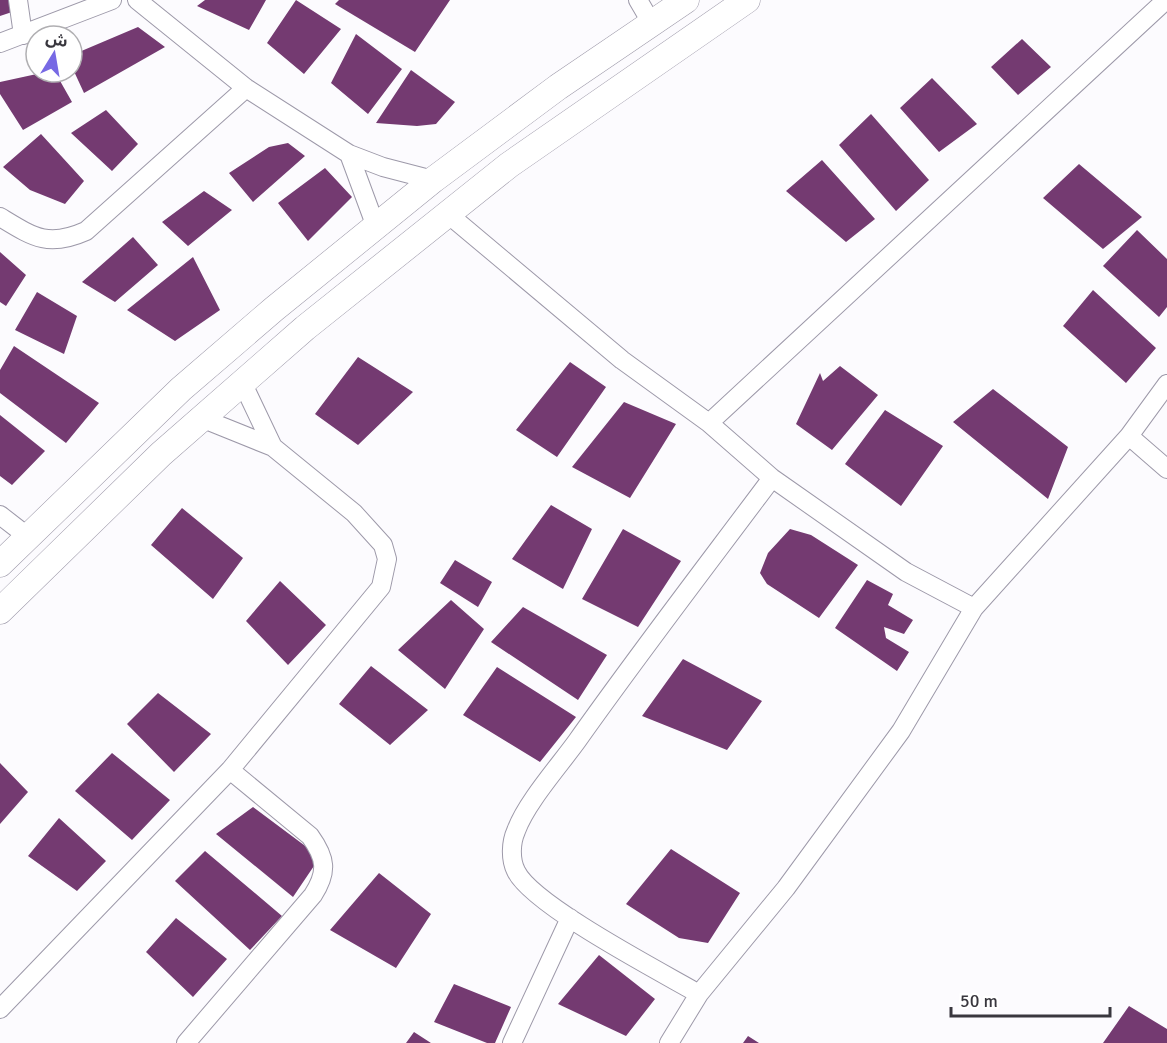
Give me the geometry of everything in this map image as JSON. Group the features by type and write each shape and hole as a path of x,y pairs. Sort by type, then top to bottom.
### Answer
{"main road":[{"path":"0,564 181,389 433,180 558,87 686,0"},
{"path":"0,611 201,418 243,384 305,327 518,158 747,0"}],"street":[{"path":"18,0 23,35"},
{"path":"0,43 112,0"},
{"path":"137,0 246,88 349,154 383,167 433,180"},
{"path":"638,0 652,24"},
{"path":"709,423 1166,0"},
{"path":"0,217 30,235 53,240 64,240 86,231 246,88"},
{"path":"349,154 376,227"},
{"path":"448,214 622,360 709,423 772,478 906,572 974,608"},
{"path":"243,384 273,447"},
{"path":"669,1043 699,994 836,823 901,731 974,608 1129,436 1167,384"},
{"path":"0,1009 230,770 381,587 387,559 383,545 354,513 273,447 201,418"},
{"path":"1129,436 1167,469"},
{"path":"699,994 570,918 524,883 515,870 512,849 516,830 602,706 772,478"},
{"path":"0,515 27,536"},
{"path":"186,1043 313,895 324,874 324,862 320,850 310,836 230,770"},
{"path":"512,1043 570,918"}],"building":[{"path":"0,0 10,0 12,12 0,16"},
{"path":"205,0 266,0 249,30 197,6"},
{"path":"296,0 341,29 304,74 267,43"},
{"path":"339,0 450,0 415,52 335,4"},
{"path":"138,27 165,47 84,93 80,84 84,84 84,50"},
{"path":"356,34 402,69 368,114 331,83"},
{"path":"1022,39 1051,67 1018,95 991,67"},
{"path":"411,70 455,102 436,124 417,126 376,123"},
{"path":"24,77 24,84 62,84 72,102 23,130 0,94 0,82"},
{"path":"932,78 977,124 939,152 900,108"},
{"path":"106,110 138,144 112,171 71,133"},
{"path":"871,114 929,180 896,211 839,145"},
{"path":"41,134 84,181 65,204 30,190 3,167"},
{"path":"288,143 305,156 253,202 229,173 269,147"},
{"path":"822,160 875,219 846,242 786,191"},
{"path":"1079,164 1142,217 1103,249 1043,198"},
{"path":"325,168 352,197 308,241 278,203"},
{"path":"204,191 232,210 188,246 162,222"},
{"path":"1137,230 1167,259 1167,307 1159,317 1103,266"},
{"path":"133,237 158,265 115,302 82,282"},
{"path":"0,252 26,275 6,306 0,302"},
{"path":"193,257 220,310 175,341 127,310"},
{"path":"1093,290 1156,348 1126,383 1063,326"},
{"path":"37,292 77,316 64,354 15,330"},
{"path":"14,346 99,403 66,443 0,393 0,370"},
{"path":"358,357 413,392 358,445 315,414"},
{"path":"570,362 606,387 557,457 516,430"},
{"path":"840,366 878,395 832,450 796,424 820,373 823,381"},
{"path":"993,389 1068,447 1048,499 953,422"},
{"path":"624,402 676,424 630,498 572,467"},
{"path":"885,410 943,446 901,506 845,464"},
{"path":"0,415 45,451 12,485 0,476"},
{"path":"551,505 592,529 563,589 512,559"},
{"path":"182,508 243,558 213,599 151,545"},
{"path":"623,529 681,561 638,627 582,599"},
{"path":"790,529 811,535 858,565 819,618 767,584 760,573 768,553"},
{"path":"455,560 492,582 478,607 440,583"},
{"path":"867,580 893,594 888,605 913,620 904,634 884,627 886,638 909,652 897,671 835,628"},
{"path":"280,581 326,625 288,665 246,621"},
{"path":"451,600 484,629 445,689 398,650"},
{"path":"523,607 607,655 578,700 491,642"},
{"path":"683,659 762,701 727,750 642,716"},
{"path":"371,666 428,710 390,745 339,704"},
{"path":"497,667 576,717 540,762 463,715"},
{"path":"158,693 211,734 174,772 127,724"},
{"path":"112,753 170,800 132,840 75,791"},
{"path":"0,763 28,792 0,824"},
{"path":"253,807 320,857 293,897 216,834"},
{"path":"59,818 106,861 77,891 28,856"},
{"path":"671,849 740,893 708,943 679,938 626,904"},
{"path":"205,851 282,916 250,950 175,881"},
{"path":"379,873 431,914 396,968 330,930"},
{"path":"176,918 227,959 193,997 146,952"},
{"path":"599,955 655,999 626,1036 558,1004"},
{"path":"454,984 511,1007 495,1043 487,1043 434,1022"},
{"path":"1129,1006 1167,1029 1167,1043 1103,1043"},
{"path":"414,1032 431,1043 406,1043"},
{"path":"748,1036 759,1043 743,1043"}]}
